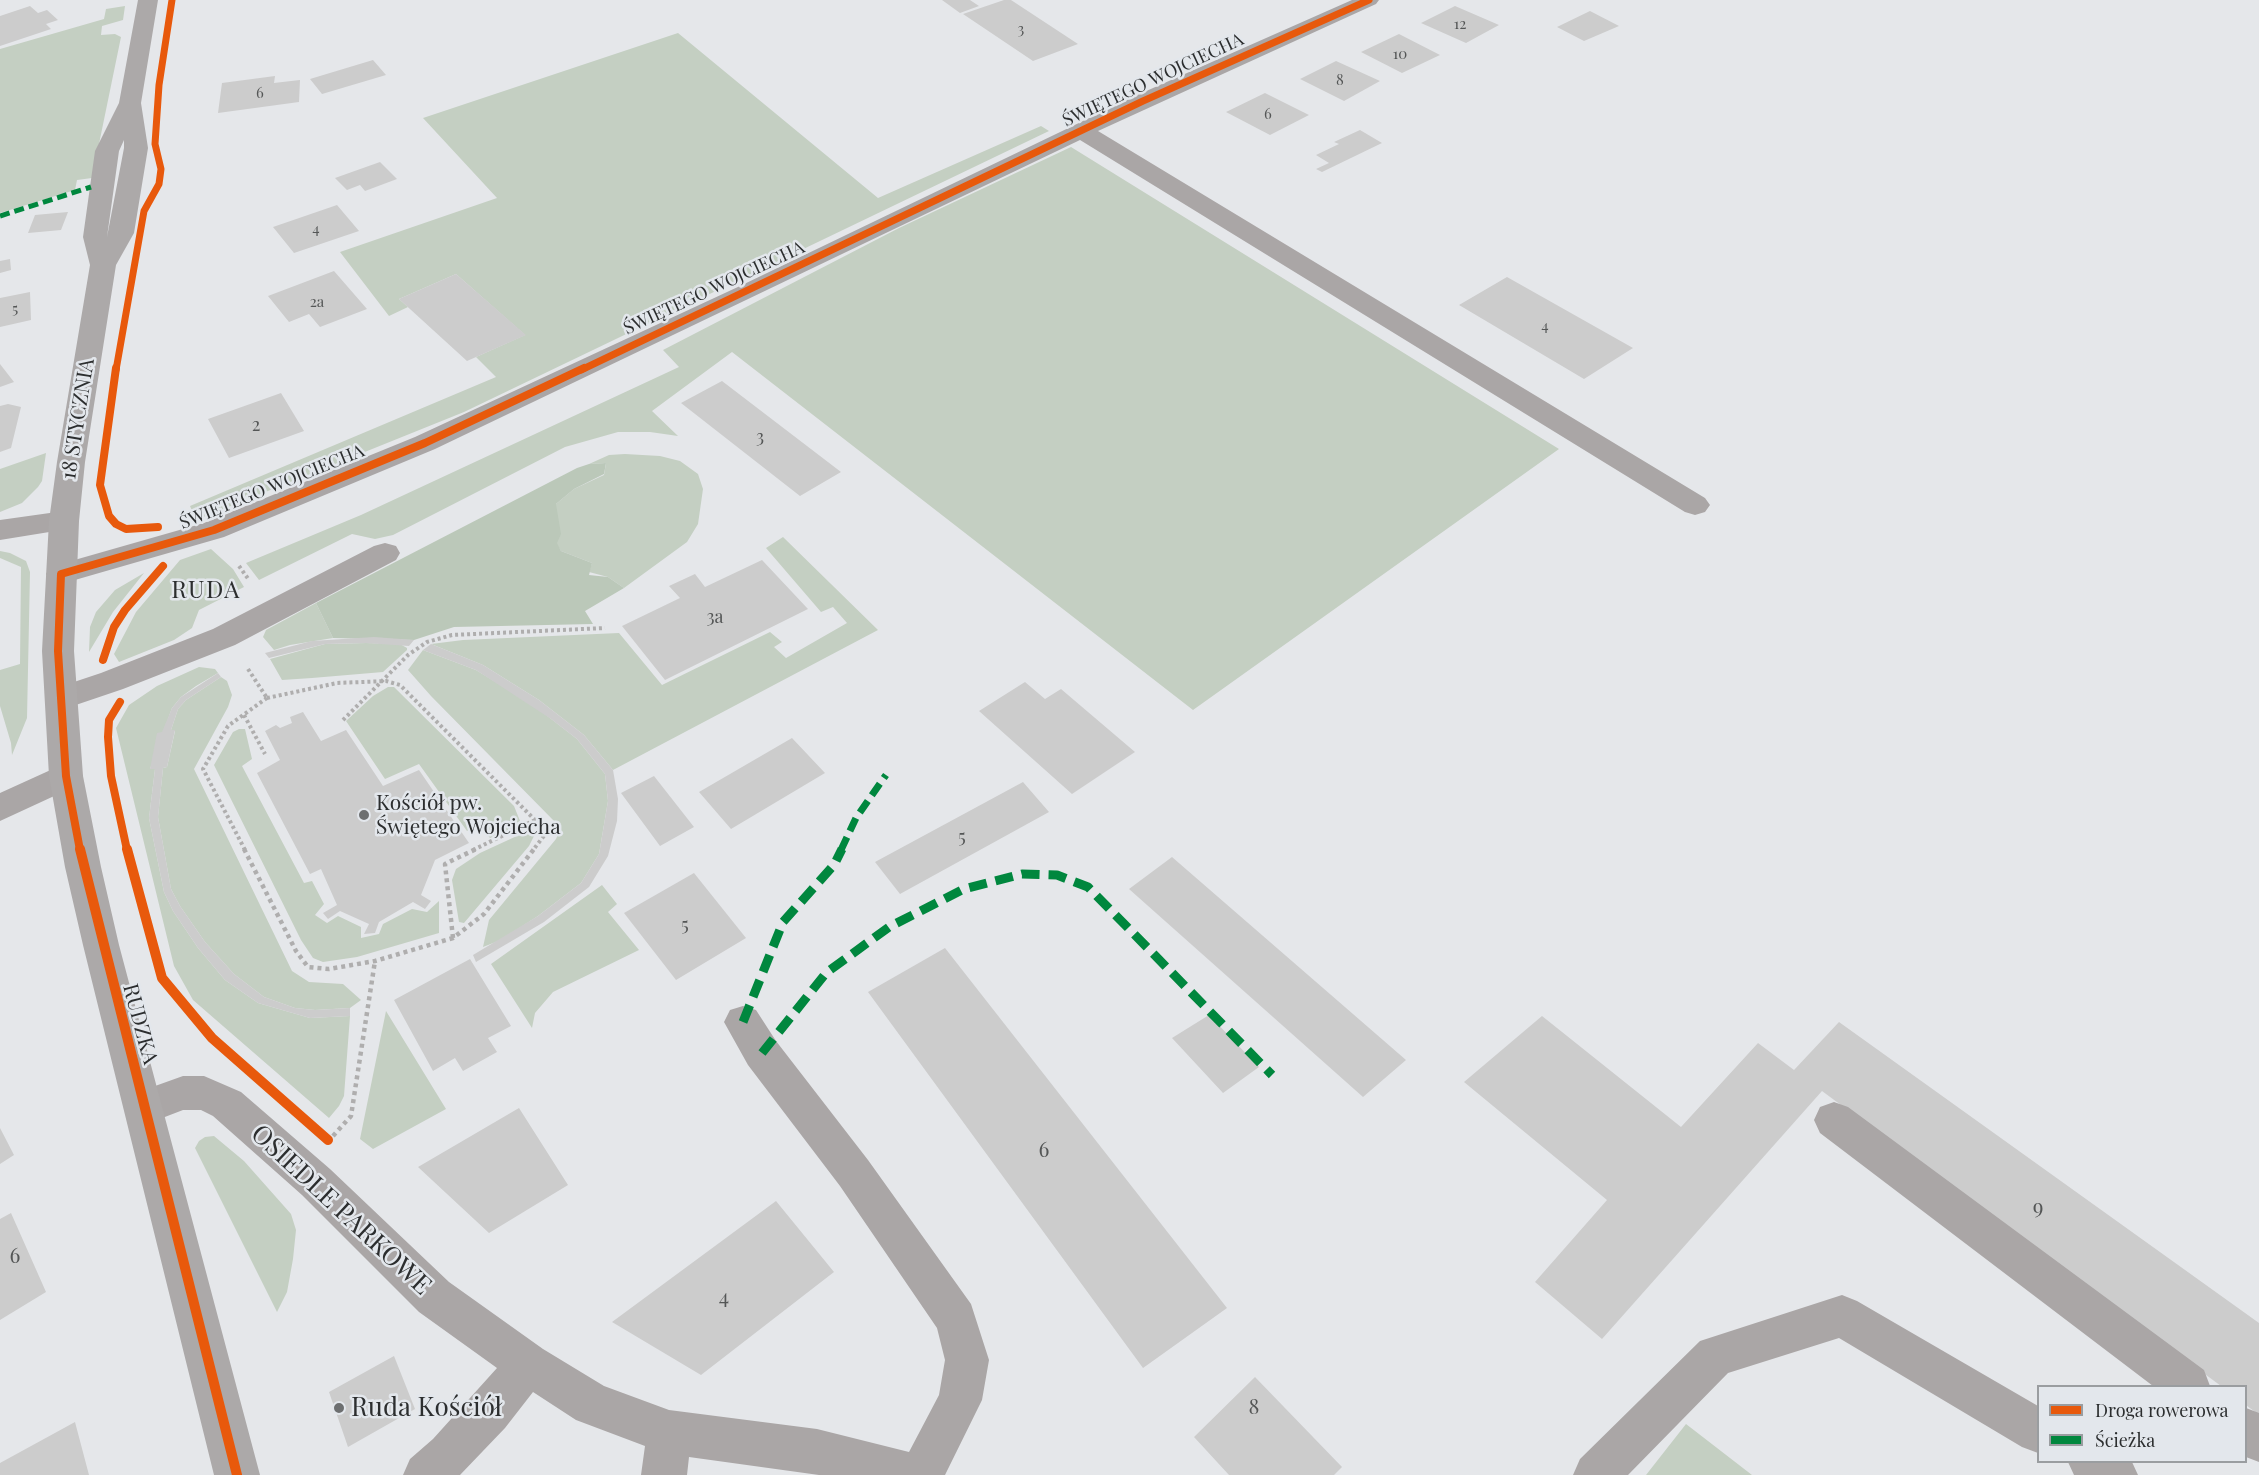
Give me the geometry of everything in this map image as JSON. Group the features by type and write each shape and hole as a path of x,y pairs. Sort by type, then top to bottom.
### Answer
{"main road":[{"name":"18 STYCZNIA","path":"61,574 71,462 103,265 122,233 136,148 130,103 147,0"},
{"name":"RUDZKA","path":"61,574 58,651 66,776 96,923 237,1475"}],"street":[{"name":"ŚWIĘTEGO WOJCIECHA","path":"61,574 214,531 425,442 749,291 1081,130 1369,0"},
{"path":"1081,130 1695,505"},
{"path":"0,530 64,521"},
{"path":"61,698 112,681 224,637 385,553"},
{"path":"0,808 66,776"},
{"path":"743,1022 762,1053 854,1173 956,1319 967,1360 960,1400 921,1475"},
{"name":"OSIEDLE PARKOWE","path":"144,1107 183,1093 204,1094 227,1104 316,1182 434,1297 528,1364 592,1404 669,1432 817,1452 912,1475"},
{"path":"1834,1120 2187,1385"},
{"path":"1596,1475 1715,1356 1842,1316 2037,1430"},
{"path":"426,1475 481,1421 528,1364"},
{"path":"2247,1431 2259,1440"},
{"path":"664,1475 669,1432"},
{"path":"2094,1463 2115,1475"}],"path":[{"path":"239,566 252,584"},
{"path":"343,720 408,655 427,642 452,635 605,628"},
{"path":"224,637 267,698"},
{"path":"381,681 400,685 547,832 484,914 453,938 375,961 329,969 308,967 296,951 203,769 228,726 267,698 337,683 381,681"},
{"path":"244,715 265,754"},
{"path":"453,938 445,864 535,820"},
{"path":"328,1140 351,1116 375,961"}],"green space":[{"path":"125,6 123,20 102,26 101,35 115,34 121,37 92,178 77,180 75,190 0,213 0,49 104,19 106,9"},
{"path":"678,33 878,198 1041,126 1049,131 464,412 196,520 190,506 496,377 476,357 525,335 456,274 399,299 408,307 389,316 340,252 497,198 423,118"},
{"path":"1071,147 1559,449 1193,710 732,352 652,411 678,436 650,432 618,432 565,447 393,535 375,539 352,534 259,580 246,563 361,515 679,367 663,350 899,228"},
{"path":"46,453 42,481 38,487 22,503 0,512 0,469"},
{"path":"609,455 660,456 680,461 698,474 703,489 698,524 687,542 624,588 608,577 589,572 592,563 561,551 556,543 556,504 574,489 604,475 606,463 589,464"},
{"path":"606,463 604,474 574,489 556,504 561,534 557,543 561,551 592,563 589,575 608,577 624,588 585,611 593,624 454,627 414,640 333,638 316,603 577,468 589,464"},
{"path":"783,537 878,630 613,770 584,735 539,700 483,665 431,644 463,640 619,633 662,685 770,632 782,642 774,647 786,658 847,623 833,607 821,612 766,548"},
{"path":"211,549 233,569 244,587 199,610 192,628 174,640 119,662 114,654 136,612 180,560"},
{"path":"0,551 26,561 30,572 27,718 12,755 11,743 0,706 0,670 20,664 21,567 0,558"},
{"path":"144,573 113,612 89,652 90,627 96,612 115,590"},
{"path":"316,603 333,638 274,650 263,637 266,630"},
{"path":"325,644 400,644 407,650 383,672 282,680 270,659"},
{"path":"423,650 476,670 532,704 577,739 605,774 608,801 599,854 581,883 538,916 501,940 483,947 489,920 556,839 560,830 555,822 408,670"},
{"path":"199,667 215,669 218,673 181,697 172,708 150,769 155,769 149,818 164,892 173,911 198,948 225,980 258,1003 310,1018 350,1016 344,1096 329,1118 193,1000 174,966 116,728 129,705 157,686"},
{"path":"221,677 227,681 232,695 228,707 194,769 292,971 309,982 343,984 361,1000 350,1008 315,1010 295,1008 264,997 234,974 205,942 171,889 158,817 163,768 167,767 175,731 171,730 178,709 186,700"},
{"path":"388,687 394,687 514,806 520,821 515,827 490,838 479,825 467,831 419,764 385,779 346,721 373,696"},
{"path":"245,729 252,759 242,766 304,883 312,881 324,904 315,915 327,923 338,916 361,927 361,938 379,934 383,924 412,909 427,912 439,901 439,933 357,957 323,962 313,958 301,940 214,765 233,732"},
{"path":"532,829 535,834 529,846 464,923 459,922 452,880 456,869 480,853"},
{"path":"602,885 617,904 608,912 639,950 553,992 535,1013 532,1028 491,964"},
{"path":"386,1011 446,1109 373,1149 360,1139"},
{"path":"214,1136 244,1161 291,1214 296,1230 293,1259 287,1292 277,1312 195,1148 205,1137"},
{"path":"1686,1424 1752,1475 1646,1475"}],"building":[{"path":"942,0 970,0 979,6 960,13"},
{"path":"1004,0 1011,0 1078,44 1033,61 963,14"},
{"path":"30,6 38,13 47,10 58,20 46,24 51,29 0,46 0,16"},
{"path":"1455,6 1499,25 1466,43 1421,23"},
{"path":"1590,11 1619,26 1584,41 1557,27"},
{"path":"1399,34 1440,55 1402,73 1361,52"},
{"path":"373,60 386,75 322,94 310,79"},
{"path":"1336,61 1380,81 1344,101 1300,79"},
{"path":"275,76 274,83 300,80 299,102 218,113 222,83"},
{"path":"1265,93 1309,115 1270,135 1226,112"},
{"path":"1360,130 1382,143 1322,172 1316,169 1329,163 1316,155 1339,144 1334,142"},
{"path":"380,162 397,179 365,191 360,185 347,190 335,178"},
{"path":"337,205 359,231 294,253 273,227"},
{"path":"68,212 61,230 28,233 35,215"},
{"path":"10,259 11,270 0,273 0,261"},
{"path":"334,271 367,309 320,327 309,314 289,322 268,296"},
{"path":"456,274 526,335 467,361 399,299"},
{"path":"1507,277 1633,348 1584,379 1459,305"},
{"path":"30,292 31,320 0,327 0,298"},
{"path":"0,364 14,382 0,387"},
{"path":"722,381 841,472 800,496 681,403"},
{"path":"281,393 304,431 229,458 208,419"},
{"path":"8,404 21,407 11,448 0,452 0,406"},
{"path":"762,560 808,609 665,680 622,626 680,598 669,586 695,574 705,587"},
{"path":"374,637 414,640 409,646 366,643 325,644 269,658 265,653 312,641"},
{"path":"431,644 483,665 539,700 584,735 613,770 618,799 617,821 608,856 589,887 544,922 476,962 473,955 538,916 581,883 599,854 608,801 605,774 577,739 551,719 476,670 423,650"},
{"path":"218,673 221,677 186,700 178,709 171,730 175,730 167,767 163,768 158,817 171,889 205,942 234,974 264,997 295,1008 315,1010 350,1008 350,1016 310,1018 258,1003 225,980 198,948 173,911 164,892 149,818 155,769 150,769 157,733 162,732 172,708 181,697"},
{"path":"1025,682 1045,699 1061,689 1135,752 1072,794 979,711"},
{"name":"Kościół pw. Świętego Wojciecha","path":"303,712 321,741 346,730 383,786 419,770 469,843 435,860 421,895 431,901 425,909 413,902 379,922 375,933 364,934 369,924 340,911 328,919 323,913 337,905 321,869 310,874 257,773 280,760 265,731 276,725 280,728 292,723 290,717"},
{"path":"792,738 825,773 731,829 699,792"},
{"path":"654,776 694,827 660,846 621,793"},
{"path":"1023,782 1049,812 900,894 875,862"},
{"path":"1172,857 1406,1060 1363,1097 1129,889"},
{"path":"694,873 746,938 676,980 624,913"},
{"path":"945,948 1227,1308 1143,1368 868,992"},
{"path":"470,959 511,1026 488,1038 497,1052 463,1071 455,1058 433,1071 394,1000"},
{"path":"1209,1015 1259,1067 1223,1093 1172,1038"},
{"path":"1542,1016 1681,1127 1758,1043 1794,1070 1839,1022 2259,1323 2259,1415 2247,1406 2247,1385 2220,1385 1822,1091 1602,1339 1535,1282 1607,1200 1464,1082"},
{"path":"519,1108 568,1185 489,1233 418,1167"},
{"path":"0,1128 14,1155 0,1164"},
{"path":"776,1201 834,1272 701,1375 612,1322"},
{"path":"11,1213 46,1292 0,1320 0,1219"},
{"path":"394,1356 415,1409 348,1447 329,1392"},
{"path":"1255,1377 1342,1467 1334,1475 1229,1475 1194,1437"},
{"path":"75,1422 89,1475 0,1475 0,1463"}],"marked path":[{"path":"0,216 91,187"},
{"path":"743,1022 783,922 834,865 856,818 886,775"},
{"path":"762,1053 826,973 889,927 964,889 1022,874 1057,875 1088,887 1272,1075"}],"cycle path":[{"path":"158,527 126,529 116,524 109,516 100,485 123,320 144,211 159,184 161,169 155,144 159,85 172,0"},
{"path":"237,1475 83,867 66,776 58,651 61,574 214,530 425,443 749,291 1143,101 1369,0"},
{"path":"103,660 114,627 125,610 163,566"},
{"path":"120,702 109,720 111,776 134,881 162,978 212,1038 328,1140"}],"place":[{"name":"Kościół pw. Świętego Wojciecha","path":"364,815"},
{"name":"Ruda Kościół","path":"339,1408"}],"district":[{"name":"RUDA","path":"206,591"}]}
